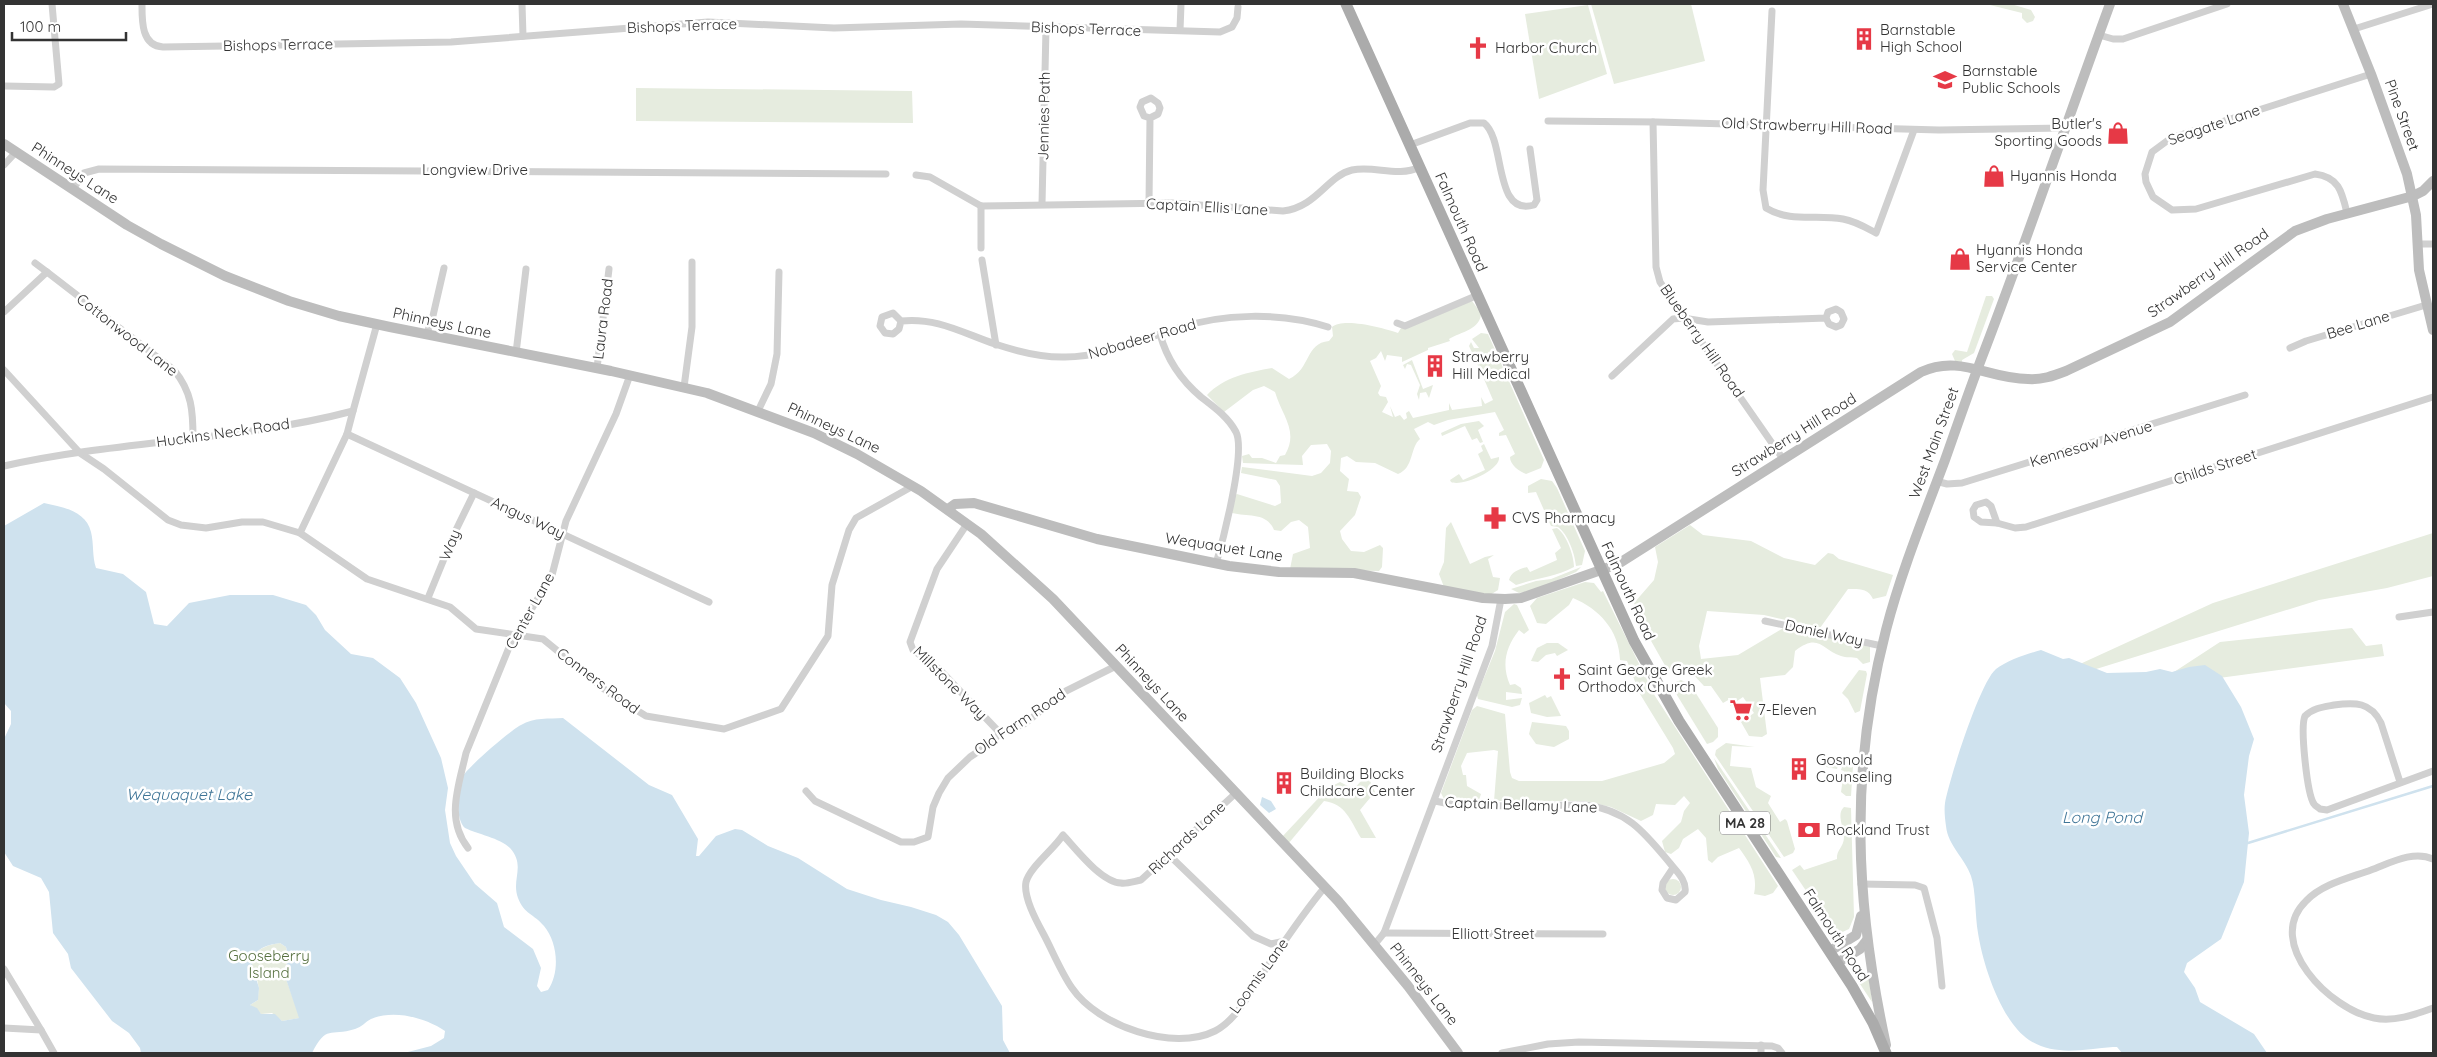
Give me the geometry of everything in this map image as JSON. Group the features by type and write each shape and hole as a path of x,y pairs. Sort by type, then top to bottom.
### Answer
{"main road":[{"name":"Falmouth Road","path":"1346,4 1634,641 1679,721 1830,951 1873,1023 1887,1053"},
{"name":"West Main Street","path":"1887,1053 1862,908 1860,803 1867,721 1882,646 1898,587 2110,4"},
{"name":"Pine Street","path":"2343,4 2403,161 2413,196 2419,270 2429,306 2433,330"},
{"name":"Phinneys Lane","path":"4,144 127,225 218,273 289,301 377,324 684,387 758,411 849,450 914,486 967,524 1045,590 1324,887 1375,944 1458,1053"},
{"name":"Strawberry Hill Road","path":"1501,600 1536,594 1618,564 1921,372 1938,365 1951,364 2029,380 2046,378 2066,371 2142,337 2175,318 2295,231 2347,213 2413,196 2424,191 2433,181"},
{"name":"Wequaquet Lane","path":"948,509 955,504 974,503 1097,540 1216,564 1267,572 1367,575 1462,595 1501,600"},
{"name":"West Main Street","path":"1830,951 1857,933 1862,908"},
{"path":"1837,963 1860,949 1867,940"}],"street":[{"path":"4,86 54,86 59,84 52,4"},
{"name":"Bishops Terrace","path":"142,4 144,32 149,41 158,46 414,44 708,22 834,28 923,24 1225,32 1235,24 1238,7"},
{"path":"522,4 523,36"},
{"path":"1180,30 1181,4"},
{"path":"2098,35 2112,39 2123,39 2227,4"},
{"path":"2354,29 2433,4"},
{"path":"1772,11 1763,190 1766,208 1781,216 1793,218 1843,219 1861,225 1876,233 1914,130"},
{"name":"Jennies Path","path":"1042,204 1046,28"},
{"name":"Seagate Lane","path":"2347,213 2340,186 2331,178 2314,174 2196,209 2188,211 2172,210 2158,202 2149,190 2146,166 2157,146 2171,138 2371,74"},
{"path":"1149,203 1150,118"},
{"name":"Old Strawberry Hill Road","path":"1548,121 1766,124 1914,130 2066,128"},
{"name":"Blueberry Hill Road","path":"1653,122 1656,267 1660,282 1683,318 1724,372 1783,459"},
{"path":"1410,146 1470,123 1484,123 1492,135 1501,172 1511,198 1516,205 1523,207 1534,205 1538,200 1530,149"},
{"path":"4,165 16,152"},
{"name":"Captain Ellis Lane","path":"981,206 1149,203 1207,204 1265,210 1292,210 1308,203 1341,175 1352,170 1402,173 1420,167"},
{"name":"Longview Drive","path":"73,189 84,173 99,169 886,174"},
{"path":"916,174 930,177 981,206 981,248"},
{"path":"2418,244 2433,244"},
{"path":"982,260 996,344"},
{"path":"684,387 692,327 692,262"},
{"name":"Cottonwood Lane","path":"35,263 174,370 185,383 191,399 193,438"},
{"path":"426,334 432,320 444,268"},
{"path":"516,353 526,269"},
{"name":"Laura Road","path":"596,368 609,269"},
{"path":"4,312 47,272"},
{"path":"758,411 771,384 777,354 779,272"},
{"path":"1396,323 1405,326 1478,295"},
{"name":"Bee Lane","path":"2290,348 2306,340 2429,306"},
{"name":"Nobadeer Road","path":"901,321 937,322 996,344 1046,356 1070,357 1104,352 1193,324 1244,317 1296,320 1328,327"},
{"path":"1612,376 1664,325 1673,319 1683,318 1708,322 1826,318"},
{"path":"300,533 347,434 377,324"},
{"path":"1160,334 1164,349 1172,365 1192,389 1225,417 1236,432 1239,441 1239,464 1216,564"},
{"name":"Conners Road","path":"4,370 80,453 104,469 160,516 181,525 206,528 252,522 271,524 300,533 367,579 450,607 476,629 543,639 610,693 646,716 724,729 782,709 828,636 832,585 849,530 856,518 914,486"},
{"name":"Center Lane","path":"468,848 459,835 456,820 457,789 465,766 466,753 500,666 516,634 552,575 562,534 616,414 630,376"},
{"name":"Kennesaw Avenue","path":"1936,481 1947,484 1962,483 2245,395"},
{"name":"Childs Street","path":"1997,523 2015,528 2026,527 2433,397"},
{"name":"Huckins Neck Road","path":"4,466 80,453 255,431 353,411"},
{"name":"Angus Way","path":"347,434 709,602"},
{"name":"Way","path":"428,598 455,532 474,493"},
{"name":"Millstone Way","path":"967,524 937,569 910,642 913,650 939,669 1000,733"},
{"name":"Strawberry Hill Road","path":"1375,944 1384,933 1494,639 1501,600"},
{"path":"2399,617 2433,612"},
{"name":"Daniel Way","path":"1765,621 1882,646"},
{"name":"Old Farm Road","path":"806,791 815,801 901,842 914,842 928,838 933,807 948,778 1000,733 1019,727 1066,690 1116,666"},
{"path":"2400,782 2377,715 2366,706 2349,703 2317,708 2305,716 2302,728 2308,775 2313,801 2320,809 2327,810 2433,771"},
{"name":"Richards Lane","path":"1028,879 1033,869 1054,849 1064,835 1100,872 1121,883 1141,880 1236,793"},
{"name":"Captain Bellamy Lane","path":"1434,801 1456,805 1585,805 1600,808 1617,813 1637,825 1673,868"},
{"path":"1169,855 1253,936 1271,944 1285,941"},
{"path":"2433,859 2420,856 2405,858 2335,883 2306,901 2295,916 2293,933 2295,950 2312,978 2333,998 2352,1010 2372,1018 2390,1020 2433,1008"},
{"name":"Loomis Lane","path":"1028,879 1026,883 1031,910 1073,990 1100,1014 1121,1027 1143,1034 1196,1038 1217,1030 1241,1008 1285,941 1324,887"},
{"path":"1861,884 1915,885 1924,888 1937,938 1942,986"},
{"name":"Elliott Street","path":"1384,933 1603,934"},
{"path":"4,969 54,1053"},
{"path":"4,1028 41,1030"},
{"path":"1502,1053 1571,1042 1761,1049 1776,1046 1782,1053"}],"green space":[{"path":"1591,4 1691,4 1705,61 1614,84"},
{"path":"1986,4 2011,4 2031,10 2035,17 2033,21 2027,23 2022,18 2022,13"},
{"path":"1588,5 1607,74 1539,99 1525,14"},
{"path":"636,88 912,91 913,123 636,121"},
{"path":"1986,296 1992,296 1994,299 1974,353 1962,360 1962,362 1955,361 1952,354 1955,350 1967,352"},
{"path":"1472,301 1481,313 1478,323 1449,339 1450,341 1428,348 1428,350 1402,362 1402,357 1387,355 1385,361 1381,351 1376,358 1370,361 1381,386 1378,393 1380,396 1386,397 1388,402 1382,412 1393,417 1390,406 1395,417 1400,415 1404,420 1407,418 1406,413 1409,411 1413,418 1449,410 1449,403 1452,410 1482,406 1481,397 1485,404 1493,400 1484,379 1490,379 1489,370 1485,370 1486,376 1483,377 1469,346 1471,342 1474,348 1479,348 1472,339 1481,333 1488,334 1544,460 1541,468 1526,474 1513,465 1510,457 1515,454 1506,435 1499,436 1499,433 1504,430 1495,412 1448,420 1434,425 1428,422 1414,429 1420,439 1407,467 1398,474 1375,463 1356,462 1347,456 1341,458 1340,471 1349,479 1347,491 1358,492 1361,497 1355,515 1340,531 1342,539 1351,551 1364,552 1380,545 1383,548 1382,567 1379,571 1290,569 1293,554 1310,548 1308,527 1299,520 1291,522 1281,531 1274,530 1267,520 1256,516 1232,513 1235,495 1237,494 1275,506 1281,503 1280,486 1276,480 1241,473 1242,467 1312,476 1321,473 1330,463 1331,451 1327,444 1311,445 1302,456 1303,465 1243,463 1242,456 1249,454 1252,458 1262,458 1276,463 1280,456 1285,455 1289,446 1290,431 1275,392 1264,386 1253,390 1224,412 1207,395 1229,380 1272,368 1289,379 1301,369 1316,346 1329,341 1333,336 1332,327 1337,324 1364,324 1398,333 1401,328"},
{"path":"1412,360 1423,389 1433,385 1429,398 1426,392 1420,393 1419,400 1417,394 1420,385 1411,365 1407,364 1405,369 1403,365"},
{"path":"1479,421 1484,426 1478,430 1483,442 1480,443 1477,438 1472,440 1465,426 1442,436 1441,433 1461,424"},
{"path":"1484,444 1491,459 1499,457 1494,467 1472,480 1451,482 1450,480 1459,474 1463,480 1485,470 1478,454 1483,451 1481,446"},
{"path":"1541,479 1552,481 1557,488 1585,551 1582,565 1576,566 1573,550 1568,539 1562,530 1551,526 1536,492 1528,493 1528,486"},
{"path":"1451,522 1470,564 1494,555 1488,559 1493,577 1500,578 1498,590 1490,595 1444,587 1439,574 1444,562 1446,528"},
{"path":"1690,525 1703,535 1751,541 1784,558 1815,565 1828,553 1833,554 1839,559 1893,575 1886,596 1873,599 1866,591 1848,589 1820,628 1764,615 1707,611 1699,646 1701,659 1738,655 1785,627 1870,647 1870,662 1863,664 1857,658 1841,656 1820,644 1810,643 1803,646 1795,651 1793,667 1785,675 1760,678 1767,734 1762,737 1749,736 1741,722 1754,713 1743,697 1730,706 1732,702 1730,699 1723,703 1711,686 1704,686 1690,671 1683,667 1667,669 1646,632 1634,603 1654,580 1658,562 1655,547"},
{"path":"1557,528 1561,531 1569,546 1574,567 1560,573 1516,585 1509,580 1513,573 1518,570 1527,567 1530,572 1557,560 1555,553 1561,548 1552,529"},
{"path":"2433,533 2433,576 2387,588 2319,600 2093,670 2080,664 2213,603"},
{"path":"1581,567 1576,572 1535,590 1519,593 1511,589 1536,581 1551,579"},
{"path":"1585,582 1594,583 1601,592 1603,591 1655,696 1778,886 1773,893 1765,896 1754,894 1754,875 1747,859 1739,848 1718,857 1712,863 1708,860 1706,838 1698,829 1683,839 1679,848 1671,854 1665,852 1662,841 1681,822 1684,811 1690,803 1684,796 1675,805 1656,804 1653,815 1641,821 1611,807 1585,801 1494,801 1498,751 1494,750 1467,753 1461,766 1463,775 1466,775 1467,786 1481,794 1479,800 1445,801 1441,793 1472,710 1477,706 1505,714 1510,772 1512,778 1519,781 1602,781 1664,763 1675,754 1640,694 1627,661 1620,660 1619,649 1612,630 1599,615 1573,598 1569,605 1546,624 1537,623 1530,606 1537,598"},
{"path":"1514,604 1517,605 1529,630 1524,634 1519,630 1506,656 1505,663 1510,685 1515,684 1521,688 1522,694 1506,692 1506,700 1522,698 1520,705 1512,707 1478,699 1477,695 1495,651 1505,612"},
{"path":"2352,628 2366,646 2382,644 2384,656 2219,678 2174,672 2220,642"},
{"path":"1547,643 1558,643 1568,650 1557,656 1555,653 1546,655 1538,662 1531,661 1537,648"},
{"path":"1859,670 1866,671 1867,674 1860,711 1855,713 1848,699 1842,693"},
{"path":"1681,680 1690,684 1718,728 1718,737 1713,742 1707,744 1672,687 1673,683"},
{"path":"1545,695 1547,698 1551,696 1561,716 1547,717 1531,713 1529,703"},
{"path":"1532,722 1566,726 1569,731 1569,739 1554,747 1536,744 1529,734"},
{"path":"1726,743 1755,747 1732,746 1730,766 1751,768 1756,787 1771,796 1768,803 1780,822 1785,819 1787,821 1795,849 1793,853 1784,857 1715,755 1716,750"},
{"path":"1714,758 1781,858 1776,857 1718,769"},
{"path":"1828,760 1849,764 1851,768 1853,766 1851,796 1846,796 1841,792 1844,771 1841,770 1842,767 1838,766 1837,769 1826,767 1827,764 1830,764"},
{"path":"1367,774 1375,792 1360,810 1376,838 1361,838 1342,809 1324,801 1288,844 1281,838 1328,788 1340,782 1354,789"},
{"path":"1844,807 1851,808 1854,917 1849,929 1836,935 1792,870 1800,865 1804,870 1837,859 1844,840 1840,817"},
{"path":"1670,879 1676,879 1681,884 1679,893 1670,895 1665,890 1665,884"},
{"name":"Gooseberry Island","path":"280,943 286,947 288,955 285,976 300,1018 282,1021 272,1013 261,1014 250,1005 258,1000 258,983 251,966 254,955 263,948"},
{"path":"1851,962 1861,974 1869,978 1872,1002 1850,969"}],"water":[{"name":"Wequaquet Lake","path":"44,503 66,508 79,515 88,525 92,536 96,568 123,574 146,592 154,624 167,626 189,603 230,595 273,595 306,605 316,615 325,630 351,654 373,658 400,678 416,703 441,758 448,788 445,810 450,843 456,856 475,884 497,903 504,927 533,949 541,968 537,986 541,992 548,990 552,983 556,966 555,949 549,933 520,903 516,891 518,867 515,855 506,845 465,828 458,811 458,795 461,781 467,771 516,728 526,722 563,718 649,785 672,795 698,839 696,856 699,856 716,836 735,829 742,830 768,846 798,858 847,889 936,915 948,922 959,935 1002,1006 1003,1040 1010,1053 404,1053 431,1046 444,1038 445,1031 429,1022 410,1016 390,1015 371,1019 355,1029 329,1033 321,1038 312,1053 141,1053 140,1048 129,1033 112,1021 71,968 68,954 53,933 49,892 41,878 13,866 4,852 4,739 11,724 11,711 4,703 4,526","holes":["280,943 286,947 288,955 285,976 299,1018 282,1021 275,1014 261,1014 257,1008 250,1005 258,1000 259,988 251,961 256,953 266,946"]},
{"name":"Long Pond","path":"2041,650 2063,659 2069,658 2107,673 2146,672 2160,669 2172,672 2205,665 2222,676 2241,707 2254,739 2249,756 2244,795 2249,833 2244,882 2221,939 2187,963 2184,972 2195,988 2200,1002 2254,1034 2267,1053 2122,1053 2117,1047 2070,1051 2049,1049 2029,1040 2019,1031 2002,1006 1989,976 1980,946 1971,876 1947,833 1945,803 1952,774 1966,732 1989,678 1996,669 2006,663"},
{"path":"1262,797 1271,801 1276,809 1269,813 1260,805"}],"waterway":[{"path":"2248,843 2433,786"}],"place":[{"name":"Barnstable High School","path":"1864,39"},
{"name":"Harbor Church","path":"1478,48"},
{"name":"Barnstable Public Schools","path":"1945,80"},
{"name":"Butler's Sporting Goods","path":"2118,133"},
{"name":"Hyannis Honda","path":"1994,176"},
{"name":"Hyannis Honda Service Center","path":"1960,259"},
{"name":"Strawberry Hill Medical","path":"1435,366"},
{"name":"CVS Pharmacy","path":"1495,518"},
{"name":"Saint George Greek Orthodox Church","path":"1562,679"},
{"name":"7-Eleven","path":"1741,710"},
{"name":"Gosnold Counseling","path":"1799,769"},
{"name":"Building Blocks Childcare Center","path":"1284,783"},
{"name":"Rockland Trust","path":"1809,830"}]}
